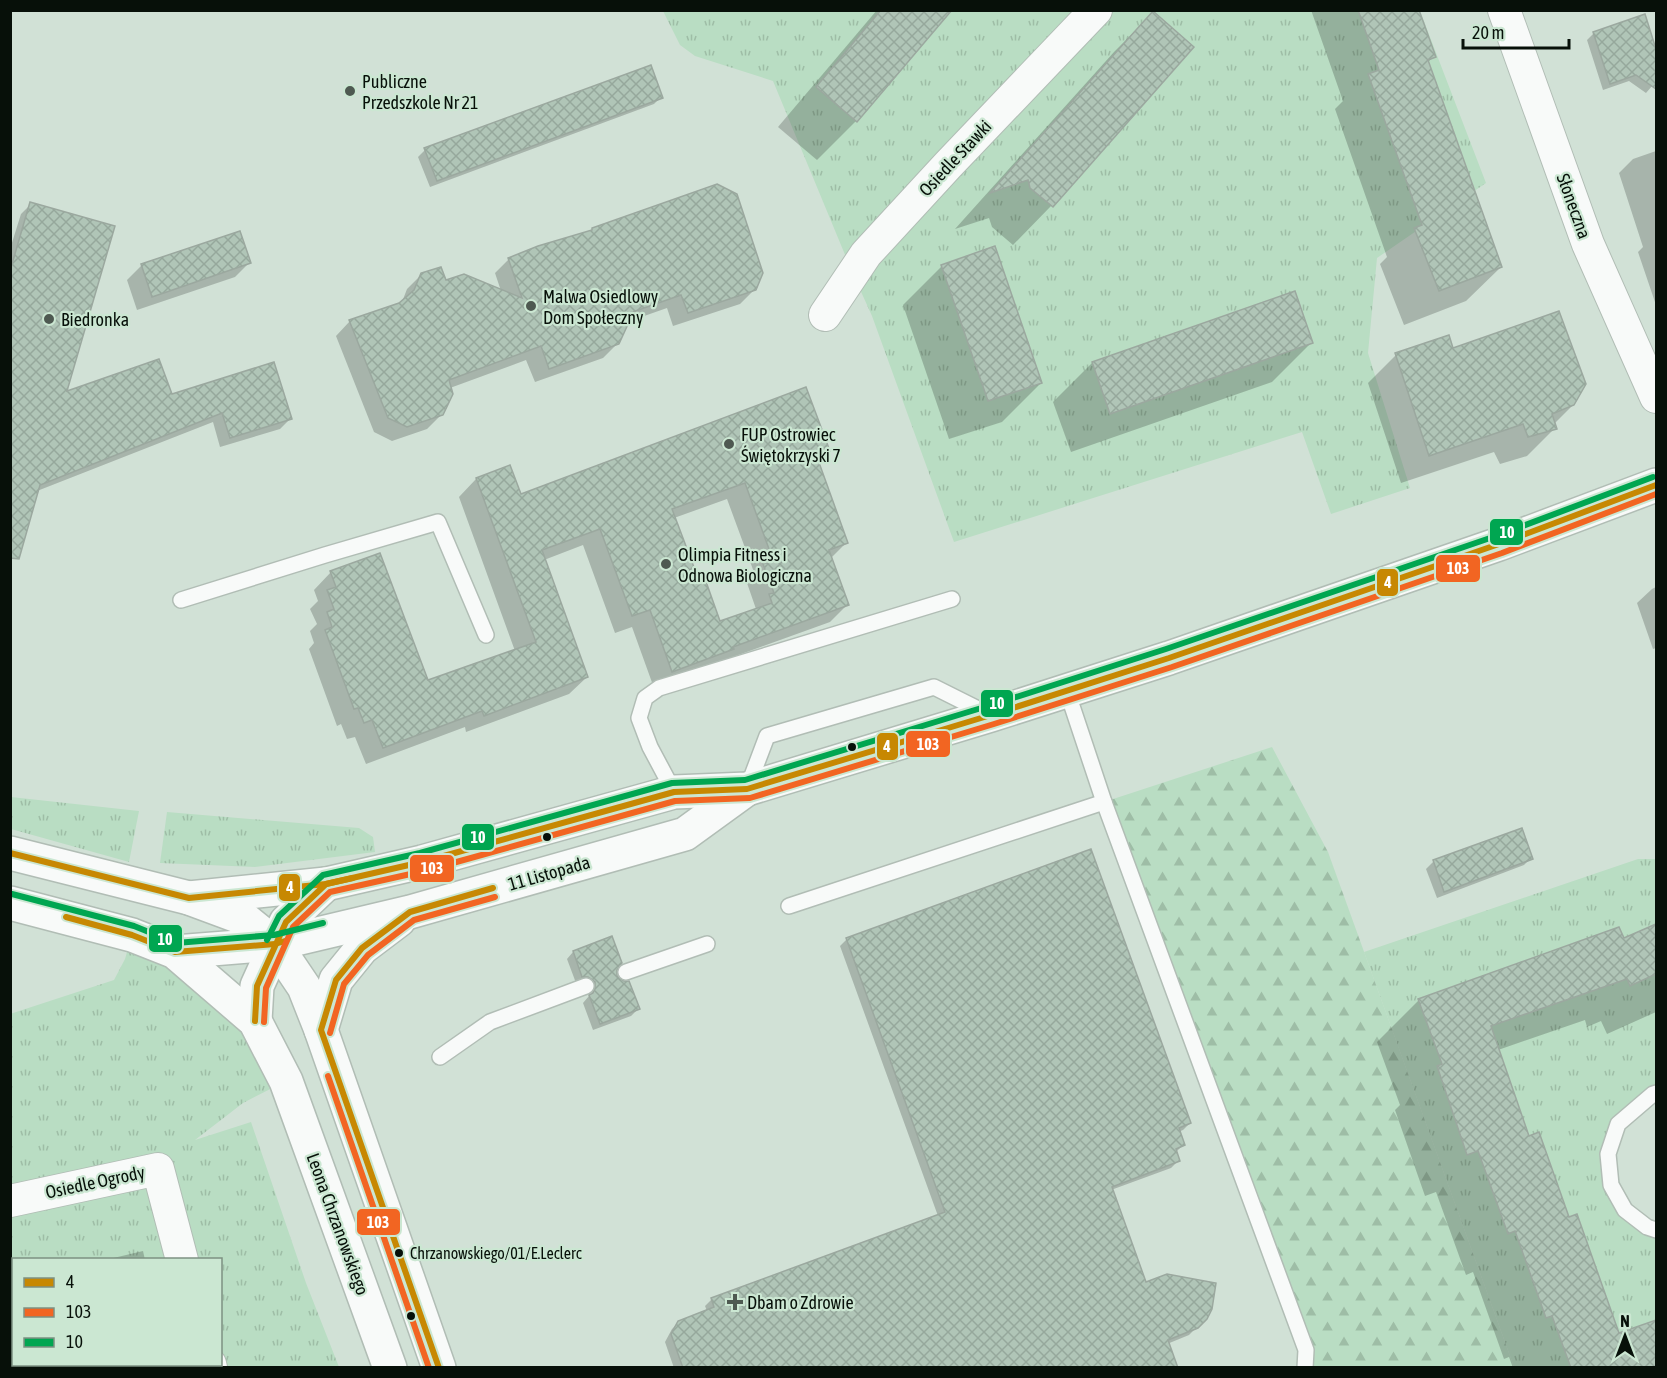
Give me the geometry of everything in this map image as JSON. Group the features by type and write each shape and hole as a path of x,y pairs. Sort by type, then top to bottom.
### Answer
{"street":[{"name":"Osiedle Stawki","path":"825,315 866,254 1096,10"},
{"name":"Słoneczna","path":"1504,10 1587,244 1656,397"},
{"name":"11 Listopada","path":"189,898 326,884 422,862 674,792 747,789 991,716 1169,658 1499,544 1656,485"},
{"name":"11 Listopada","path":"175,952 275,944 410,912 685,834 747,789"},
{"path":"10,853 189,898 243,918 275,944 304,987 321,1030 439,1368"},
{"path":"255,1021 257,986 286,922 326,884"},
{"path":"10,903 132,935 175,952 255,1021"},
{"path":"321,1030 336,980 362,948 410,912"},
{"name":"Leona Chrzanowskiego","path":"255,1021 286,1081 390,1368"},
{"name":"Osiedle Ogrody","path":"10,1201 158,1169 181,1258"}],"lane":[{"path":"181,600 438,522 486,635"},
{"path":"674,792 650,747 639,718 645,698 659,688 952,599"},
{"path":"747,789 767,736 934,687 991,716"},
{"path":"1067,691 1104,802 1306,1350 1305,1368"},
{"path":"789,906 1104,802"},
{"path":"626,972 707,944"},
{"path":"440,1057 490,1022 586,986"},
{"path":"1656,1094 1653,1094 1618,1124 1608,1154 1611,1185 1625,1210 1647,1227 1656,1230"}],"green space":[{"path":"663,11 1420,11 1486,183 1377,258 1368,353 1410,488 1331,514 1302,432 954,542 872,316 773,81 695,56 680,45"},
{"path":"1272,747 1328,852 1514,1367 1312,1367 1104,802"},
{"path":"11,797 139,811 129,862 11,829"},
{"path":"167,812 359,828 373,837 375,852 255,867 160,863"},
{"path":"1638,859 1656,859 1656,1093 1618,1124 1608,1154 1625,1210 1656,1230 1656,1367 1514,1367 1364,952"},
{"path":"132,935 175,952 286,1081 243,1103 195,1140 251,1122 306,1283 339,1367 11,1367 10,1014 114,980 125,959"}],"building":[{"path":"881,10 952,10 857,122 816,87"},
{"path":"1358,10 1419,10 1436,57 1428,60 1502,267 1439,291 1414,228 1422,225 1368,74 1379,70"},
{"path":"1153,11 1194,47 1053,207 1030,188 1028,180 990,193"},
{"path":"1645,14 1656,49 1656,89 1636,75 1610,84 1593,32"},
{"path":"651,65 663,98 437,181 424,148"},
{"name":"Malwa Osiedlowy Dom Społeczny","path":"717,184 737,194 763,273 756,290 688,313 681,295 627,314 629,322 619,344 549,369 541,346 449,380 453,394 443,415 407,427 388,418 349,320 399,303 414,290 421,273 441,267 446,280 464,274 522,298 508,258"},
{"path":"30,202 115,226 67,391 159,359 172,394 274,362 292,419 230,438 222,413 40,485 19,559 10,558 10,271"},
{"path":"240,231 251,263 152,297 141,264"},
{"path":"995,246 1042,383 988,401 941,265"},
{"path":"1295,291 1313,343 1110,414 1092,362"},
{"path":"1559,311 1586,384 1574,405 1552,414 1557,429 1528,437 1523,424 1429,456 1395,353 1449,335 1453,348"},
{"path":"806,387 830,451 817,457 848,543 829,550 849,605 672,672 650,610 632,616 600,529 542,550 588,677 484,716 482,711 383,748 372,720 364,723 358,708 354,709 325,630 332,627 327,612 334,609 327,590 336,587 330,571 380,553 428,680 536,642 476,478 510,465 521,494","holes":["745,483 773,560 763,564 774,593 769,594 772,603 720,621 704,576 698,578 672,509"]},
{"path":"1522,828 1533,859 1444,892 1433,860"},
{"path":"1091,849 1191,1123 1179,1128 1185,1145 1176,1149 1180,1161 1112,1187 1146,1282 1167,1274 1216,1283 1212,1309 1207,1319 1198,1328 1168,1340 1178,1368 683,1368 671,1334 678,1321 714,1307 711,1298 945,1212 846,938"},
{"path":"1656,924 1656,974 1630,986 1627,979 1491,1026 1529,1136 1539,1132 1569,1217 1577,1214 1619,1333 1656,1320 1656,1368 1571,1368 1552,1316 1546,1318 1515,1231 1508,1234 1478,1151 1467,1155 1437,1066 1442,1064 1418,999 1619,927 1624,938"},
{"path":"612,936 622,963 617,970 617,976 624,981 629,981 640,1009 600,1024 589,995 593,993 595,982 588,977 582,977 573,951"}],"transit line":[{"name":"10","path":"267,940 279,916 323,875 420,853 672,783 745,780 1166,649 1496,536 1653,477"},
{"name":"4","path":"10,853 189,898 326,884 422,862 674,792 747,789 1169,658 1499,544 1656,485"},
{"name":"103","path":"264,1022 266,988 293,927 330,892 424,871 675,801 750,798 1172,667 1502,553 1656,494"},
{"name":"4","path":"255,1021 257,986 286,922 326,884 353,878"},
{"name":"4","path":"439,1368 321,1030 336,980 362,948 410,912 493,888"},
{"name":"10","path":"12,894 134,926 176,943 274,935 323,923"},
{"name":"103","path":"330,1033 344,984 368,955 414,920 495,897"},
{"name":"4","path":"66,917 132,935 175,952 275,944 285,941"},
{"name":"103","path":"328,1076 429,1368"}],"place":[{"name":"Publiczne Przedszkole Nr 21","path":"350,91"},
{"name":"Malwa Osiedlowy Dom Społeczny","path":"531,306"},
{"name":"Biedronka","path":"49,319"},
{"name":"FUP Ostrowiec Świętokrzyski 7","path":"729,444"},
{"name":"Olimpia Fitness i Odnowa Biologiczna","path":"666,564"},
{"name":"Chrzanowskiego/01/E.Leclerc","path":"399,1253"},
{"name":"Dbam o Zdrowie","path":"735,1302"}]}
